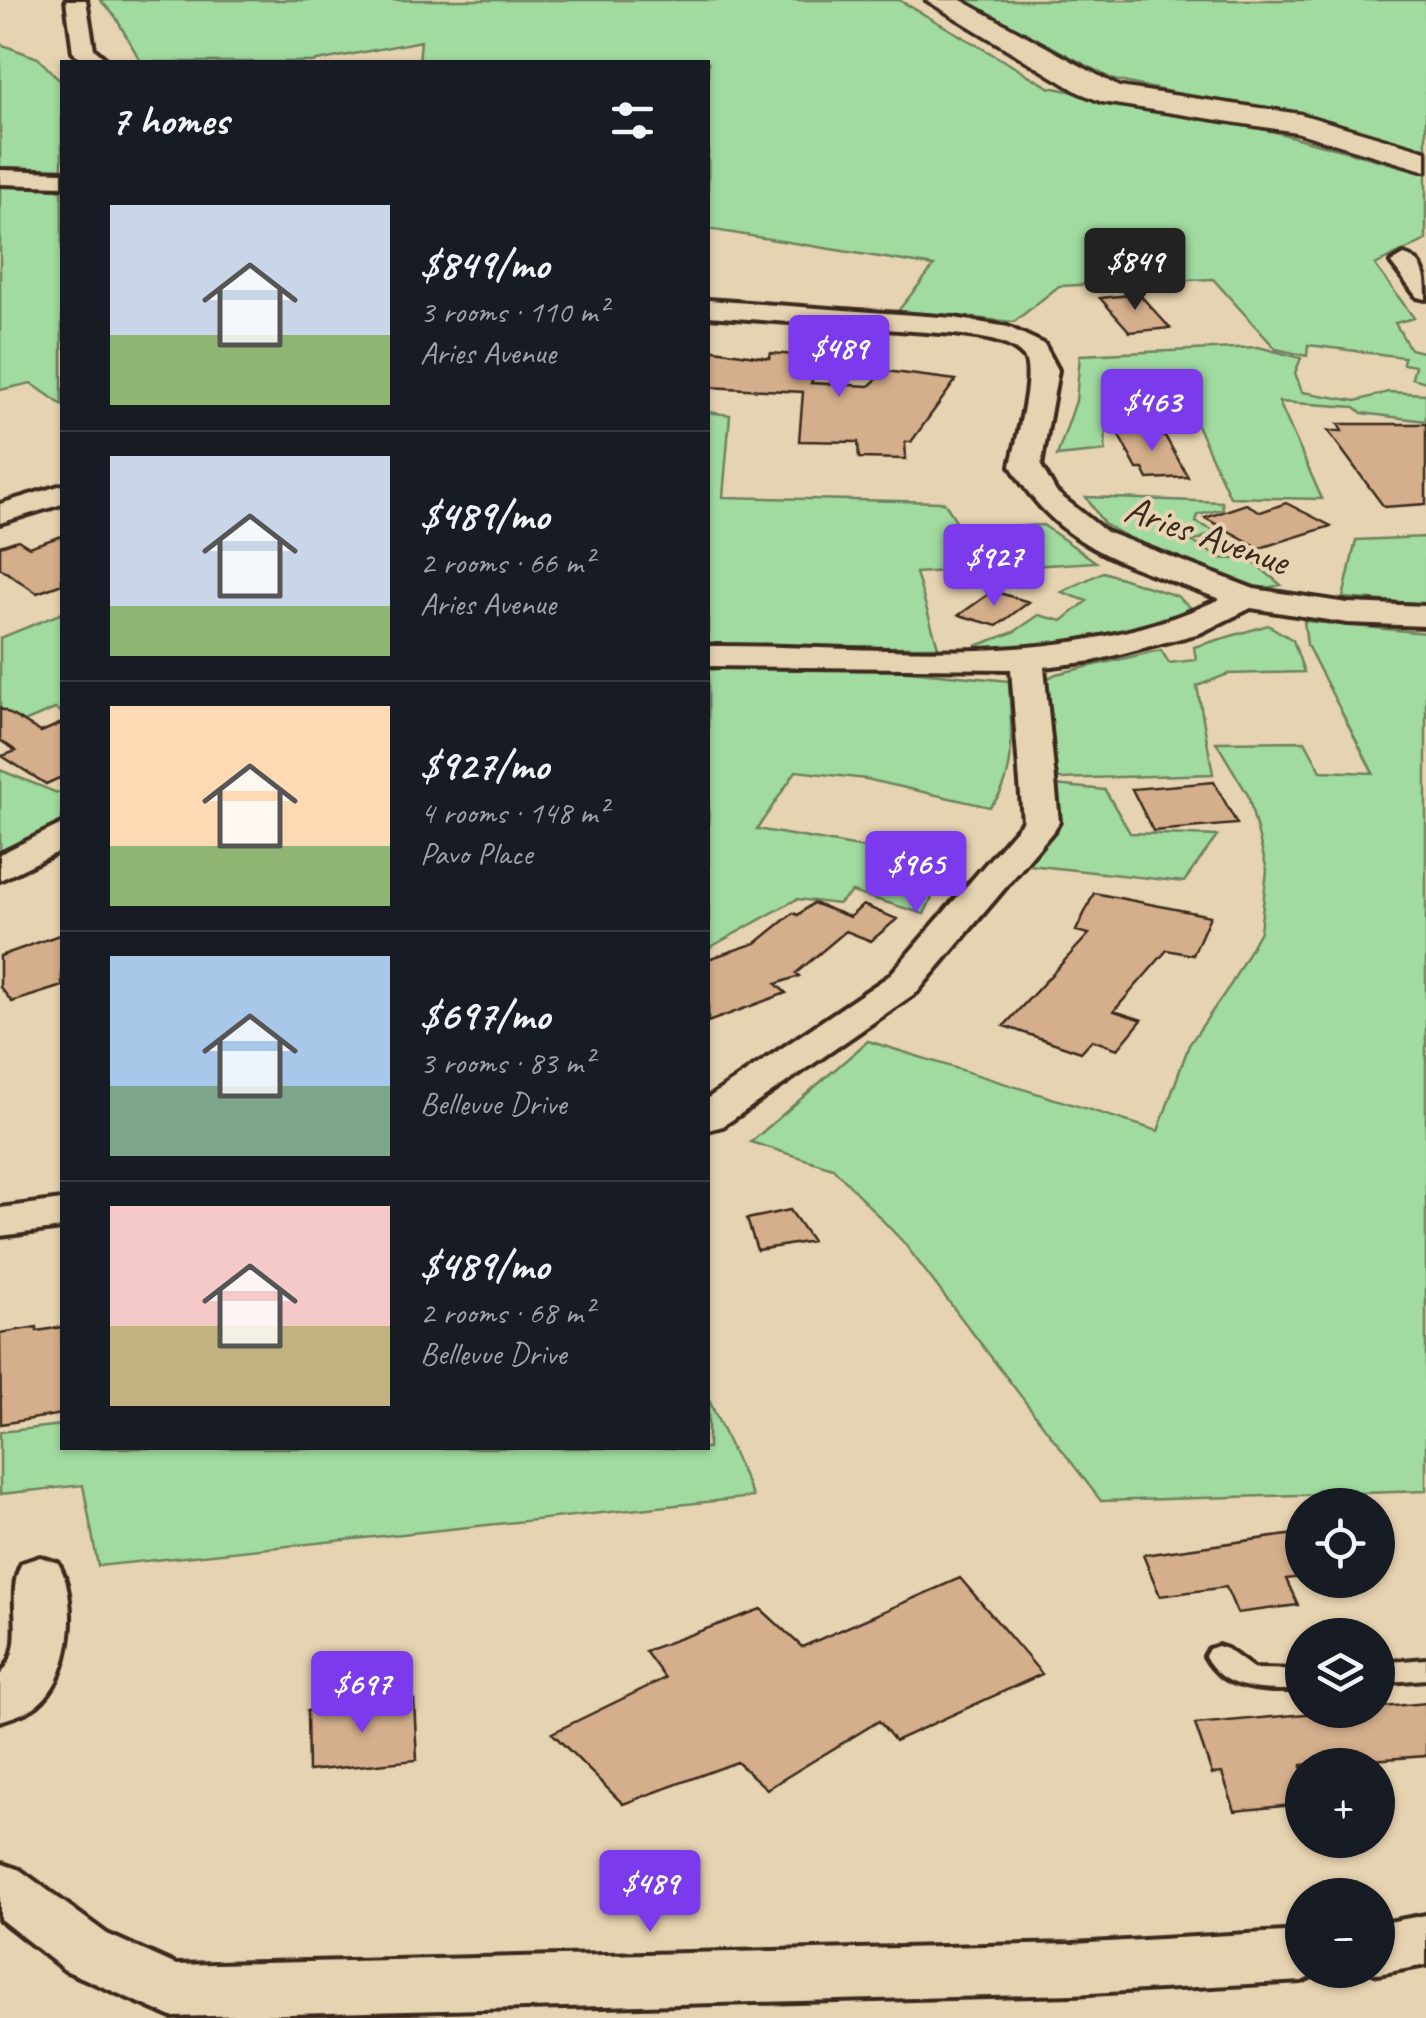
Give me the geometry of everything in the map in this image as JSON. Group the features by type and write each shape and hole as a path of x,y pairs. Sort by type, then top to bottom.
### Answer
{"main road":[{"path":"940,0 1090,86 1113,95 1300,124 1426,161"}],"street":[{"path":"76,0 84,52 95,60"},
{"path":"0,177 60,179"},
{"path":"1404,263 1426,291"},
{"name":"Aries Avenue","path":"710,308 954,326 998,334 1034,350 1044,370 1026,466 1044,497 1095,539 1247,598 1346,613 1426,616"},
{"path":"0,514 60,495"},
{"path":"710,656 1027,659 1093,651 1188,626 1247,598"},
{"path":"710,1116 903,984 1041,822 1027,659"},
{"path":"0,868 60,836"},
{"path":"0,1222 60,1214"},
{"path":"0,1700 16,1695 42,1658 40,1576"},
{"path":"0,1887 86,1952 172,1991 1073,1969 1285,1957"},
{"path":"1395,1946 1426,1940"}],"lane":[{"path":"1218,1656 1248,1679 1285,1680"},
{"path":"1395,1672 1426,1669"}],"green space":[{"path":"100,0 899,0 1049,87 1275,132 1426,173 1426,240 1375,265 1414,318 1395,323 1410,349 1426,353 1426,382 1412,378 1415,366 1403,364 1404,357 1308,345 1307,356 1276,349 1213,279 1059,286 1014,322 898,311 934,266 710,229 710,60 419,60 421,41 322,60 140,60 115,16"},
{"path":"964,0 1426,0 1426,150 1114,80"},
{"path":"0,44 38,58 60,81 60,169 0,167"},
{"path":"0,182 60,190 60,404 31,383 0,390"},
{"path":"1258,347 1301,358 1295,373 1302,392 1356,401 1388,392 1426,394 1426,421 1362,413 1355,407 1279,402 1322,499 1230,497 1197,425 1106,427 1105,451 1057,456 1076,401 1080,355"},
{"path":"710,412 730,415 723,497 944,502 962,530 1043,525 1096,562 916,573 938,647 710,647"},
{"path":"1086,497 1222,502 1223,509 1198,515 1196,522 1216,532 1193,542 1220,558 1251,560 1281,585 1261,589 1161,555 1104,524"},
{"path":"1426,537 1426,604 1343,598 1356,540"},
{"path":"1103,572 1177,596 1196,612 1107,644 980,654 976,646 1014,632 1039,615 1062,621 1087,601 1062,592"},
{"path":"60,614 60,712 55,709 0,732 0,638"},
{"path":"1304,621 1426,633 1426,1491 1285,1488 1285,1495 1101,1501 904,1243 833,1168 751,1142 868,1041 1158,1131 1189,1045 1231,984 1260,931 1267,870 1248,795 1216,742 1305,741 1321,771 1373,773 1307,645"},
{"path":"1268,625 1293,640 1304,672 1228,674 1197,686 1213,774 1059,779 1043,730 1037,684 1056,674 1161,650 1169,663 1196,660 1194,647"},
{"path":"868,667 1009,681 1009,766 999,796 989,807 866,779 796,771 757,829 910,856 900,870 942,876 924,914 852,892 838,904 797,899 710,947 710,670"},
{"path":"0,770 60,792 60,826 0,855"},
{"path":"1054,785 1105,790 1130,833 1217,836 1184,882 1029,865 1056,824"},
{"path":"710,1402 753,1497 98,1566 83,1485 0,1494 0,1432 60,1425 60,1450 710,1450"}],"building":[{"path":"1139,294 1170,328 1130,332 1100,298"},
{"path":"710,349 769,358 771,353 822,357 811,383 869,386 886,371 956,380 911,442 905,442 906,459 859,458 858,442 799,441 803,392 710,387"},
{"path":"1338,424 1426,424 1426,504 1384,507 1328,431 1342,431"},
{"path":"1152,428 1156,436 1165,436 1188,477 1148,479 1143,469 1137,469 1116,430"},
{"path":"1286,503 1331,526 1260,548 1205,518 1246,504 1261,512"},
{"path":"60,537 60,585 37,593 0,568 0,546 18,540 29,547"},
{"path":"993,591 1029,602 997,626 959,615"},
{"path":"0,708 41,732 60,724 60,779 46,784 2,756 16,751 0,740"},
{"path":"1214,782 1237,824 1153,831 1132,789"},
{"path":"1094,893 1210,916 1193,955 1167,950 1114,1011 1142,1020 1118,1049 1092,1040 1081,1052 1004,1026 1089,934 1076,931"},
{"path":"813,903 850,917 863,905 897,919 871,941 846,931 796,973 799,976 776,984 786,993 710,1021 710,958 756,943 793,913 798,915"},
{"path":"60,935 60,987 12,1002 0,987 0,956"},
{"path":"790,1210 812,1241 757,1250 747,1219"},
{"path":"60,1327 60,1414 1,1424 0,1333"},
{"path":"1285,1535 1285,1598 1295,1598 1298,1605 1237,1613 1226,1587 1160,1596 1143,1555"},
{"path":"960,1578 1042,1674 895,1741 879,1721 767,1789 737,1762 623,1804 552,1733 665,1678 645,1651 761,1609 802,1647"},
{"path":"414,1700 417,1760 308,1771 307,1711"},
{"path":"1426,1703 1426,1756 1395,1758 1395,1748 1285,1748 1285,1806 1235,1811 1222,1773 1212,1774 1195,1724 1285,1716 1285,1728 1395,1728 1395,1706"}]}
